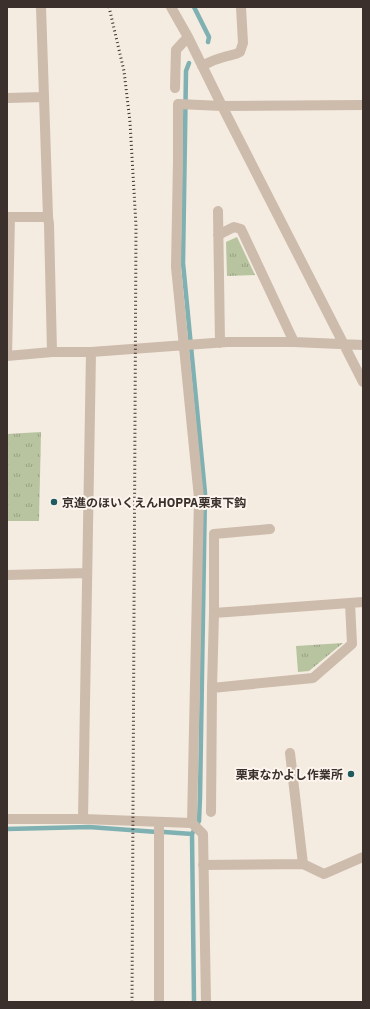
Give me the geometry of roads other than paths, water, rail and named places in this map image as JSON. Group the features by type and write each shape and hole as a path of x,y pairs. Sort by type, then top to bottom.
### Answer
{"street":[{"path":"41,7 48,217 50,224 52,352"},
{"path":"171,7 363,382"},
{"path":"202,66 211,61 227,56 234,56 240,52 243,42 241,7"},
{"path":"174,88 176,50 188,38"},
{"path":"7,98 44,97"},
{"path":"192,823 199,498 188,346 176,267 178,104 222,106 363,105"},
{"path":"218,211 220,343"},
{"path":"48,217 9,216 7,356 52,352 91,352 220,343 294,342 363,345"},
{"path":"218,235 234,227 241,229 294,342"},
{"path":"83,819 91,352"},
{"path":"211,812 214,534 270,529"},
{"path":"7,575 87,573"},
{"path":"214,613 363,602"},
{"path":"212,688 313,678 352,644 350,603"},
{"path":"290,752 303,864"},
{"path":"7,819 83,819 192,823 203,834 206,1002"},
{"path":"159,822 159,1002"},
{"path":"203,865 303,864 324,874 363,857"}],"waterway":[{"path":"194,7 209,37 208,42"},
{"path":"189,63 186,71 183,263 205,493 200,797 199,821 192,834"},
{"path":"7,829 89,827 157,832"},
{"path":"164,832 192,834 194,1002"}],"railway":[{"path":"109,7 124,71 130,122 136,226 132,1002"}],"place":[{"name":"京進のほいくえんHOPPA栗東下鈎","path":"54,502"},
{"name":"栗東なかよし作業所","path":"351,774"}]}
